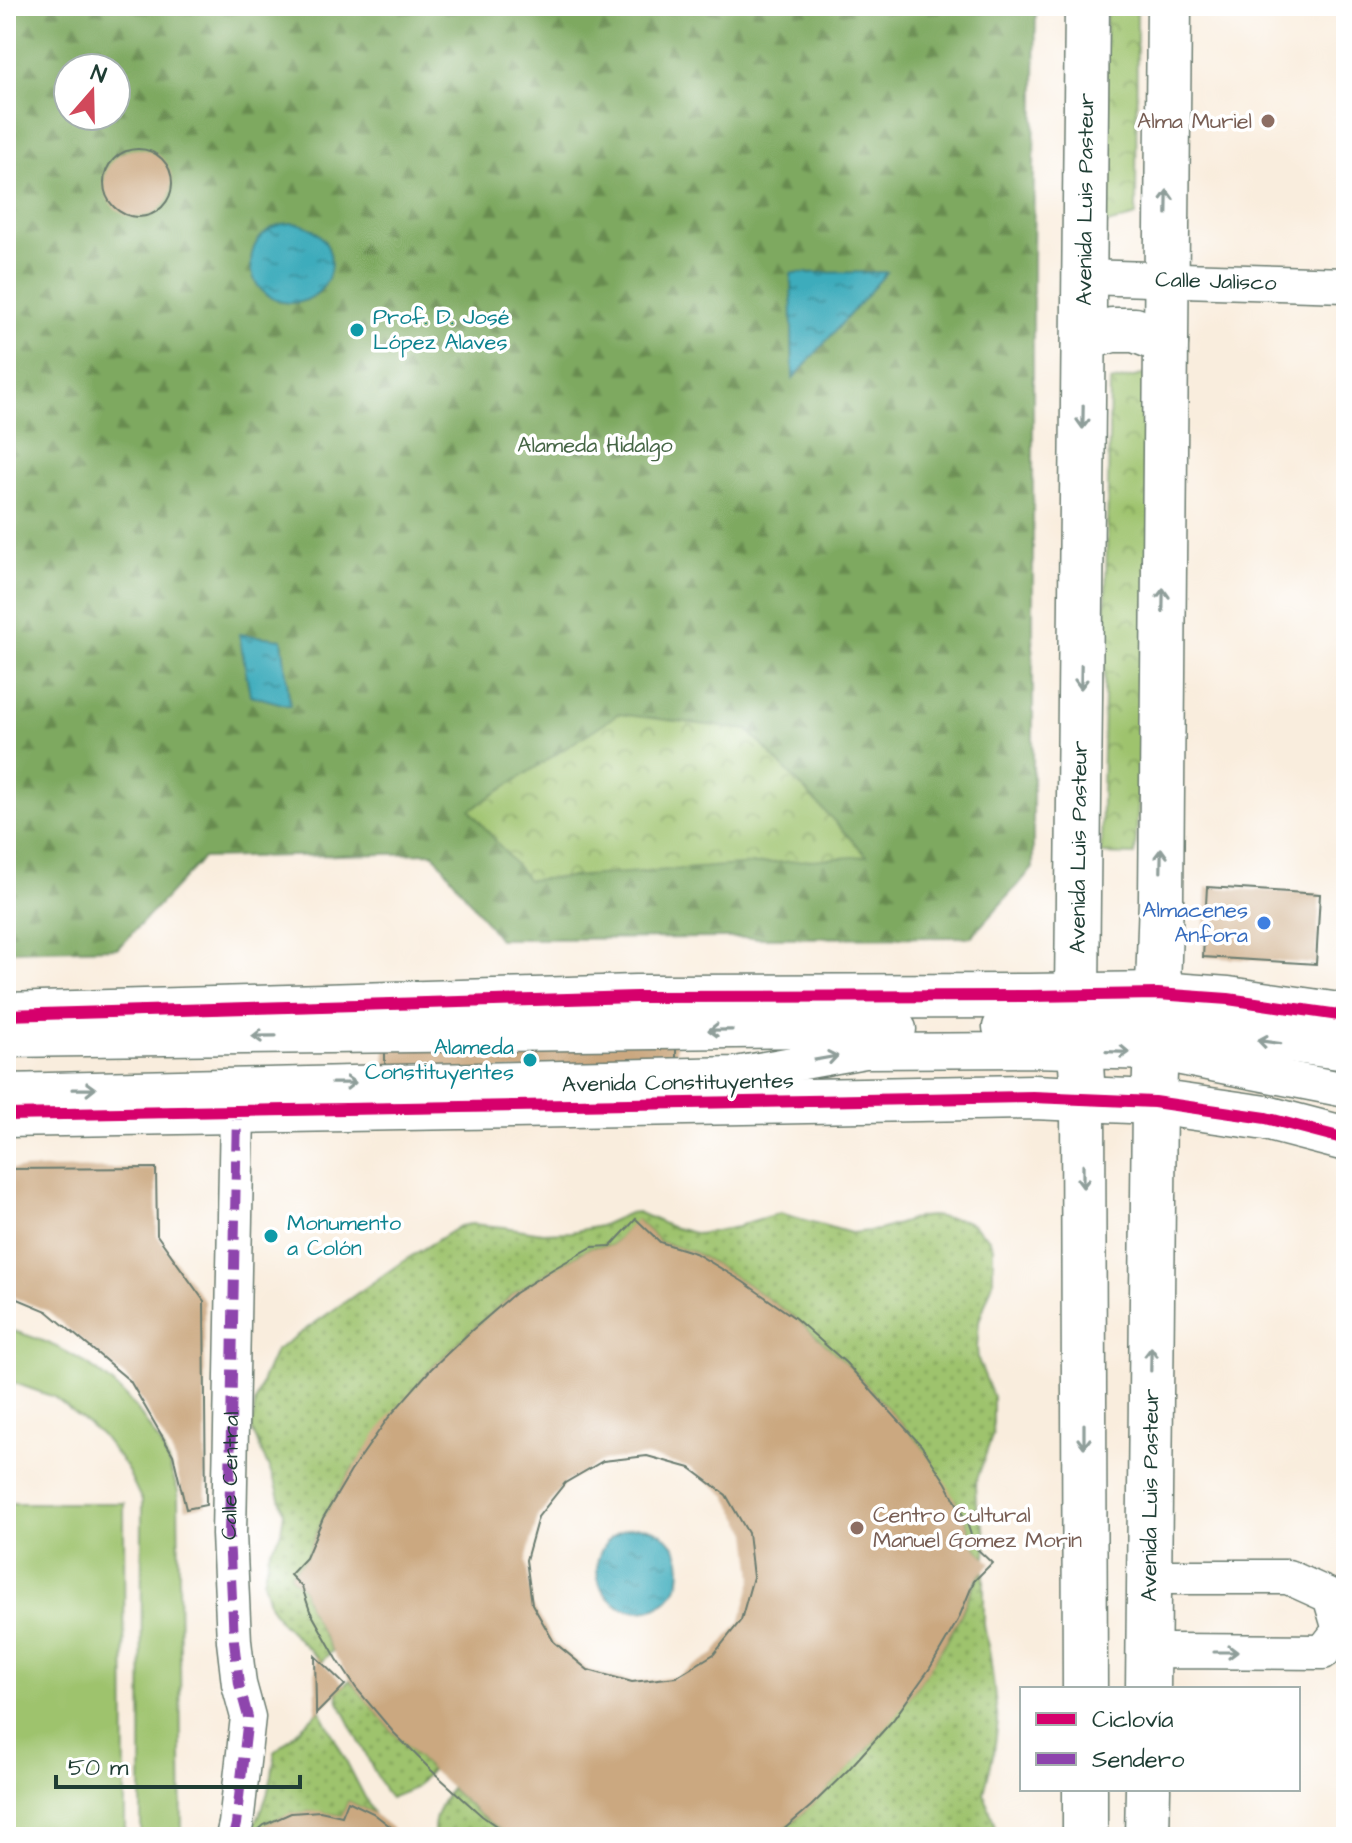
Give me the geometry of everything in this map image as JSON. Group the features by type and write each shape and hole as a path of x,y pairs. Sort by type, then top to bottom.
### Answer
{"main road":[{"name":"Avenida Luis Pasteur","path":"1085,1687 1083,1098 1078,1024 1087,6"},
{"name":"Avenida Luis Pasteur","path":"1148,1671 1154,1102 1161,899 1169,6"},
{"path":"1084,339 1112,330 1135,330 1166,342"},
{"path":"6,1015 636,997 1078,1024 1157,1025 1228,999 1346,1016"},
{"name":"Avenida Constituyentes","path":"6,1115 1083,1098 1154,1102 1266,1118 1346,1139"},
{"path":"1085,1791 1085,1837"},
{"path":"1147,1837 1148,1791"}],"street":[{"name":"Calle Jalisco","path":"1084,277 1346,285"},
{"path":"6,1091 736,1074 865,1051 1078,1024"},
{"path":"6,1040 1078,1024 1157,1025 1346,1053"},
{"path":"1157,1025 1346,1090"},
{"name":"Calle Central","path":"233,1837 248,1717 239,1684 234,1641 229,1534 237,1111"},
{"path":"1148,1671 1170,1651 1323,1652 1340,1630 1330,1596 1288,1577 1149,1577"}],"green space":[{"name":"Alameda Hidalgo","path":"6,6 1036,6 1033,868 971,937 499,939 433,853 203,858 118,948 6,951"},
{"path":"1106,6 1137,6 1136,216 1104,225"},
{"path":"1166,370 1135,855 1101,854 1110,382"},
{"path":"618,714 748,730 867,856 528,880 470,810"},
{"path":"637,1212 671,1227 698,1234 738,1227 780,1213 851,1233 879,1230 931,1216 963,1220 988,1238 993,1247 993,1282 979,1321 977,1348 978,1359 993,1397 993,1433 975,1485 976,1503 987,1538 986,1558 975,1547 967,1523 921,1445 846,1363 795,1318 742,1281 695,1253 660,1242 637,1220 611,1246 592,1247 553,1269 515,1293 471,1331 431,1369 351,1471 323,1518 306,1558 290,1575 302,1587 310,1611 332,1651 321,1662 281,1622 270,1606 263,1581 269,1553 281,1532 284,1512 276,1484 252,1430 255,1403 275,1351 402,1262 460,1226 471,1224 542,1233 571,1232 600,1226"},
{"path":"6,1329 67,1352 103,1376 134,1406 161,1447 171,1470 178,1491 182,1837 141,1837 142,1501 126,1467 100,1434 54,1397 6,1380"},
{"path":"6,1503 124,1503 125,1837 6,1837"},
{"path":"984,1571 984,1625 998,1722 984,1793 996,1837 775,1837 839,1779 896,1715 944,1645"},
{"path":"350,1680 394,1733 431,1770 415,1788 390,1798 385,1792 339,1702 338,1691"},
{"path":"320,1710 373,1813 348,1801 342,1816 316,1812 293,1814 271,1822 247,1837 267,1796 275,1752"},
{"path":"451,1789 481,1816 512,1837 435,1837 434,1824 438,1812"}],"water":[{"path":"283,223 299,223 320,234 331,255 331,271 320,292 299,303 283,303 269,297 257,285 251,271 251,255 257,241 269,229"},
{"path":"887,272 793,379 791,273"},
{"path":"239,634 282,639 290,706 250,695"},
{"path":"639,1527 655,1530 669,1539 678,1553 681,1569 678,1585 669,1599 655,1608 639,1611 623,1608 609,1599 600,1585 597,1569 600,1553 609,1539 623,1530"}],"building":[{"path":"138,149 151,151 162,159 170,170 170,196 162,207 151,215 138,217 125,215 114,207 106,196 104,183 106,170 114,159 125,151"},
{"path":"1207,887 1320,894 1316,964 1203,957"},
{"name":"Alameda Constituyentes","path":"676,1037 676,1067 385,1073 385,1043"},
{"path":"156,1168 157,1235 204,1301 206,1505 186,1509 173,1455 130,1381 47,1311 6,1294 6,1169"},
{"name":"Centro Cultural Manuel Gomez Morin","path":"636,1219 660,1242 695,1253 795,1318 846,1363 921,1445 946,1483 967,1523 975,1547 992,1563 974,1581 958,1620 930,1668 893,1720 848,1770 775,1837 512,1837 482,1816 394,1733 356,1688 310,1611 302,1587 290,1575 306,1558 323,1518 351,1471 388,1418 431,1369 515,1293 592,1247 611,1246","holes":["647,1456 690,1468 726,1495 748,1533 753,1577 741,1620 714,1654 676,1677 632,1682 588,1670 554,1642 532,1604 526,1560 538,1517 565,1483 603,1461"]},
{"path":"315,1656 345,1685 316,1714 316,1704"},
{"path":"348,1801 373,1813 399,1837 250,1837 264,1825 291,1813 320,1811 342,1816"}],"marked path":[{"path":"233,1837 248,1717 239,1684 234,1641 229,1534 237,1111"}],"cycle path":[{"path":"6,1015 636,997 1158,994 1228,999 1346,1016"},
{"path":"6,1115 1033,1097 1154,1102 1266,1118 1346,1139"}],"place":[{"name":"Alma Muriel","path":"1268,121"},
{"name":"Prof. D. José López Alaves","path":"357,330"},
{"name":"Almacenes Anfora","path":"1264,923"},
{"name":"Alameda Constituyentes","path":"530,1060"},
{"name":"Monumento a Colón","path":"271,1236"},
{"name":"Centro Cultural Manuel Gomez Morin","path":"857,1528"}]}
